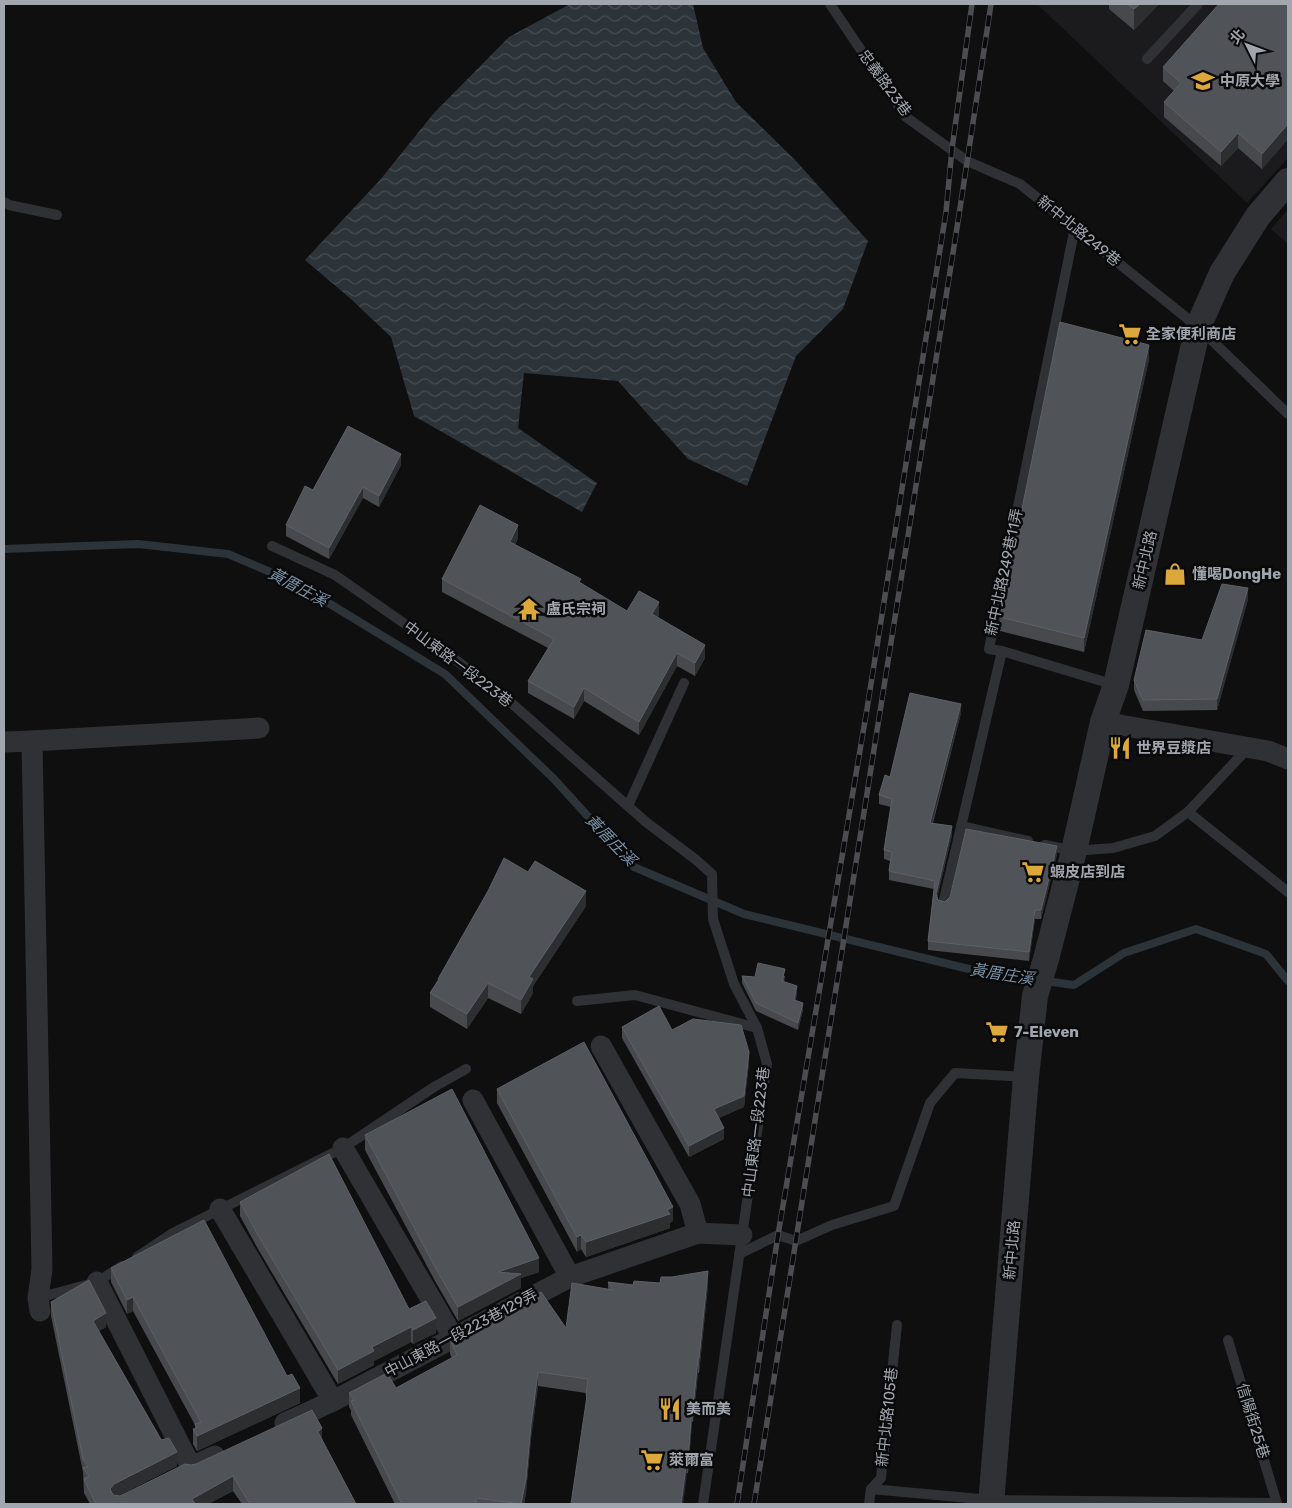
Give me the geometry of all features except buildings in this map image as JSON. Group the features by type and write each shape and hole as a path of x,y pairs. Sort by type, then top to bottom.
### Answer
{"street":[{"name":"新中北路","path":"991,1502 1026,1077 1035,996 1074,851 1103,722 1116,685 1198,327 1222,273 1258,216 1288,181"},
{"path":"1103,722 1249,747 1268,751 1288,759"},
{"path":"4,742 260,728"},
{"path":"32,741 42,1269 39,1305"},
{"path":"601,1046 690,1204 698,1232"},
{"path":"472,1100 570,1277"},
{"path":"343,1148 453,1337"},
{"path":"220,1210 333,1401"},
{"name":"中山東路一段223巷129弄","path":"270,1430 333,1401 570,1277 698,1232 741,1245"},
{"path":"97,1282 187,1469 235,1446"}],"lane":[{"name":"忠義路23巷","path":"830,4 906,117 952,149"},
{"path":"1147,59 1198,4"},
{"name":"新中北路249巷","path":"952,149 967,161 1020,184 1198,327 1288,414"},
{"path":"4,202 9,205 57,215"},
{"name":"新中北路249巷11弄","path":"943,904 1002,651 988,649 1074,227"},
{"name":"中山東路一段223巷","path":"272,546 335,575 452,657 508,700 646,822 712,874 713,919 734,984 757,1028 766,1064 703,1504"},
{"path":"1002,651 1116,685"},
{"path":"628,806 684,682"},
{"path":"961,826 1074,851 1113,848 1155,836 1188,812 1249,747"},
{"path":"1188,812 1288,892"},
{"path":"577,1001 635,995 757,1028"},
{"path":"39,1305 97,1282 173,1233 343,1148 434,1087 466,1069"},
{"path":"741,1245 778,1235 796,1241 832,1225 894,1206 930,1103 955,1073 1026,1077"},
{"name":"新中北路105巷","path":"869,1504 871,1489 881,1478 896,1325"},
{"name":"信陽街25巷","path":"1228,1340 1277,1503"},
{"path":"871,1489 991,1502 1277,1503"}],"shaded area":[{"name":"中原大學","path":"1037,4 1288,4 1288,158 1247,203"},
{"path":"1288,209 1288,244 1271,229"}],"water":[{"path":"570,4 693,4 703,48 736,102 796,161 868,241 843,309 796,356 747,486 688,459 618,381 524,373 518,428 597,483 582,512 414,416 391,337 351,299 305,260 380,180 434,113 509,37"}],"waterway":[{"name":"黃厝庄溪","path":"4,549 138,544 228,554 294,582 445,674 554,779 634,867 744,914 981,972 1074,985 1124,953 1196,929 1266,954 1288,981"}],"railway":[{"path":"737,1504 778,1235 867,709 946,212 952,149 972,4"},
{"path":"754,1504 991,4"}],"place":[{"name":"中原大學","path":"1203,81"},
{"name":"全家便利商店","path":"1130,334"},
{"name":"懂喝DongHe","path":"1175,574"},
{"name":"盧氏宗祠","path":"529,609"},
{"name":"世界豆漿店","path":"1120,748"},
{"name":"蝦皮店到店","path":"1033,872"},
{"name":"7-Eleven","path":"997,1032"},
{"name":"美而美","path":"670,1409"},
{"name":"萊爾富","path":"652,1460"}]}
